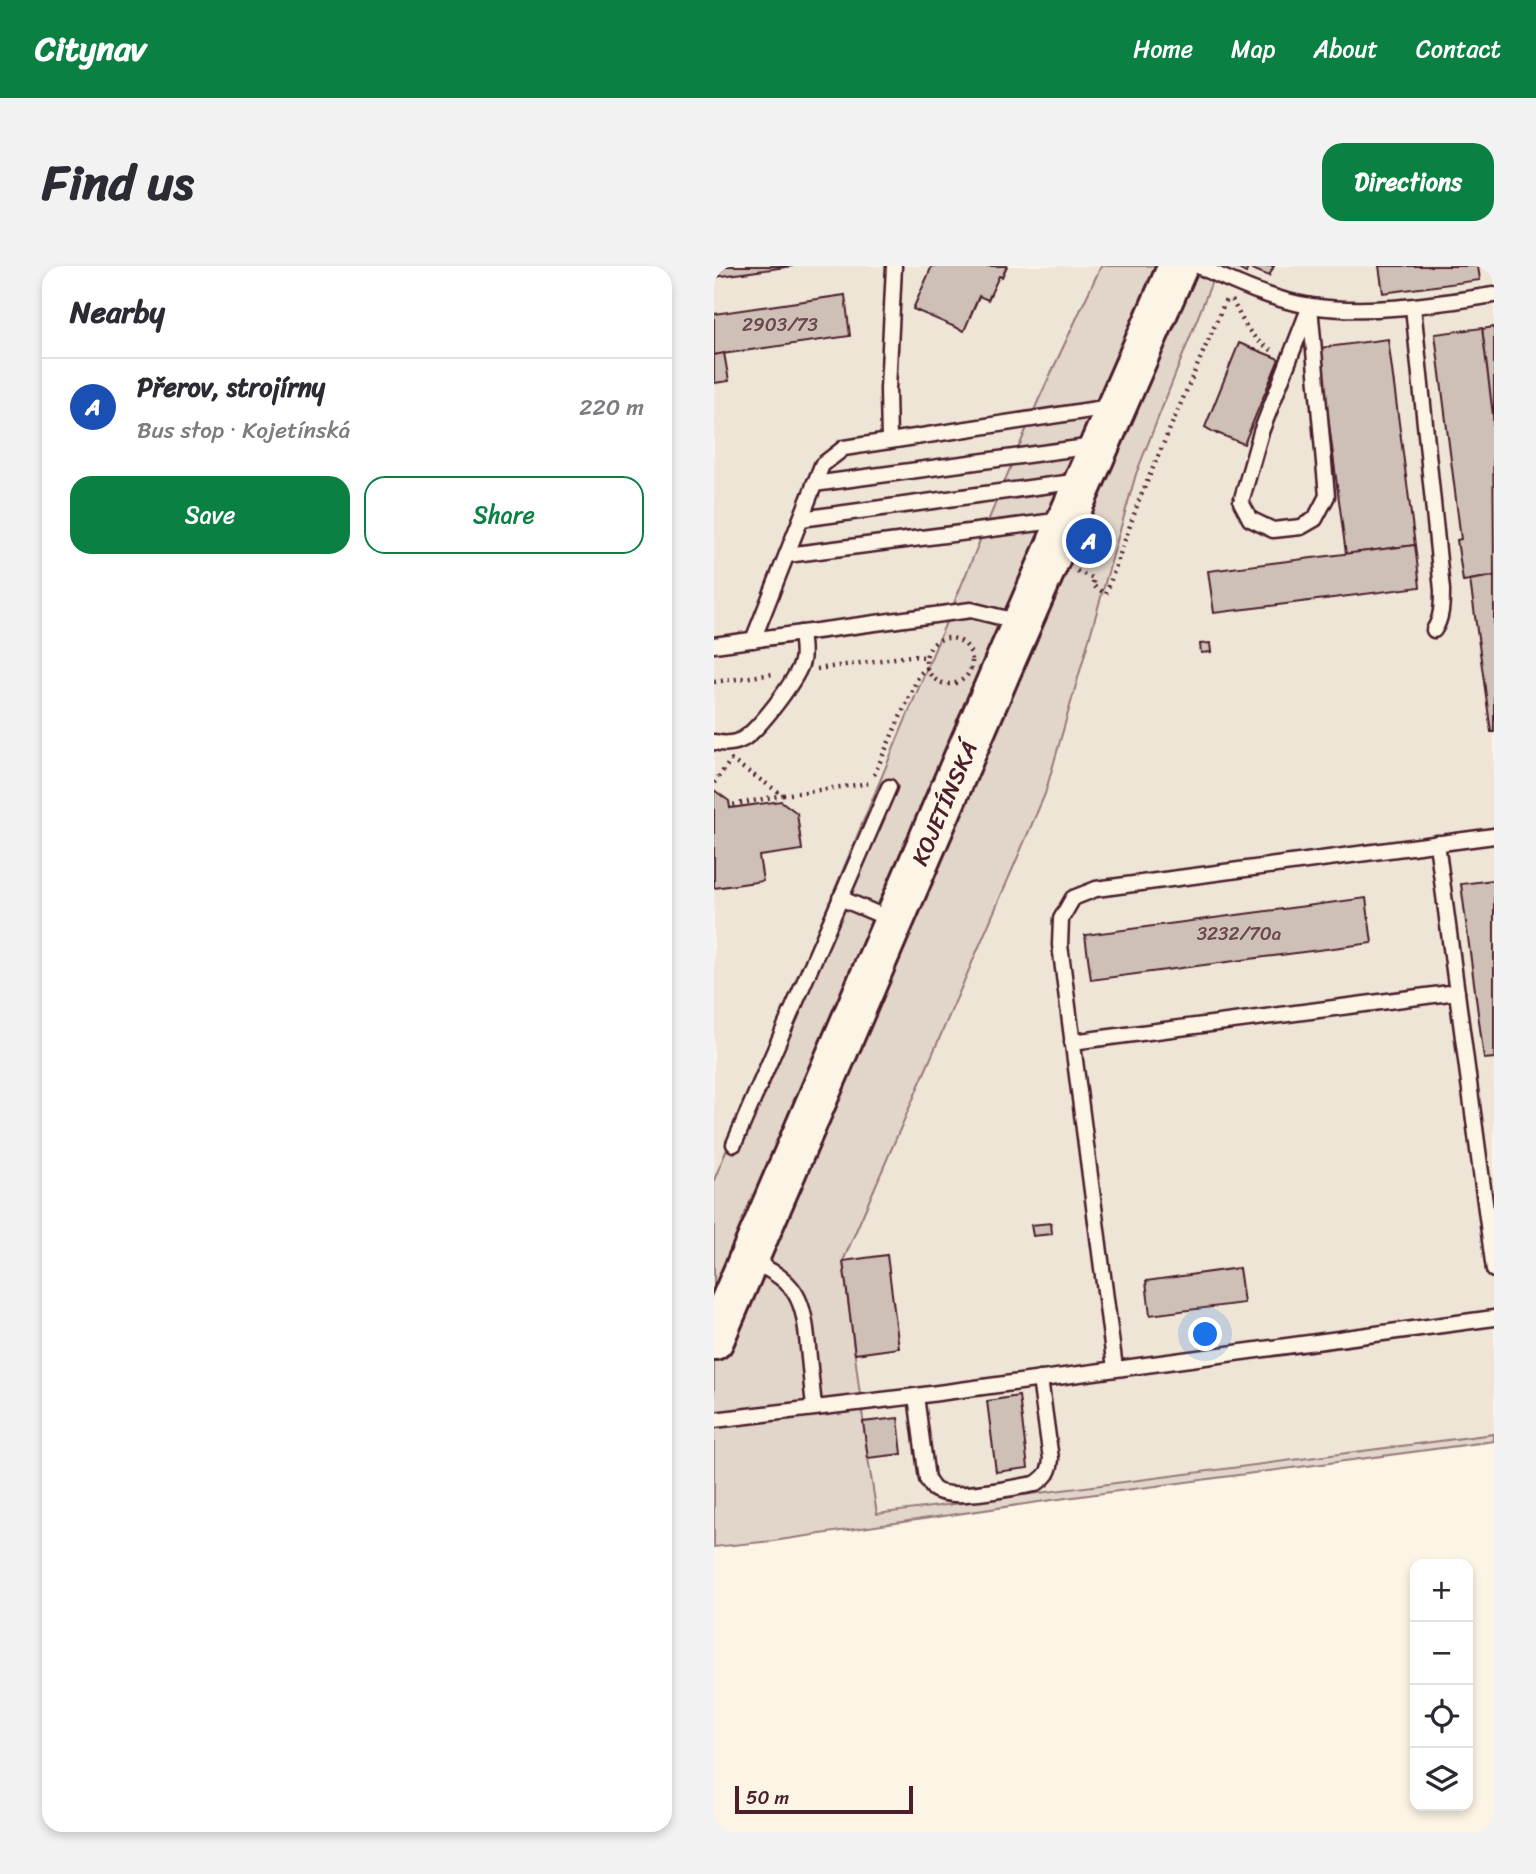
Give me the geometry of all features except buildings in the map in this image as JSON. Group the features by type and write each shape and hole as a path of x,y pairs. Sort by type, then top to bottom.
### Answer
{"main road":[{"name":"KOJETÍNSKÁ","path":"714,1340 1178,266"}],"lane":[{"path":"889,441 888,389 894,266"},
{"path":"1198,266 1254,290 1310,306 1355,309 1413,307 1494,295"},
{"path":"1310,306 1327,496 1315,519 1301,527 1273,530 1250,519 1241,502 1261,432 1310,306"},
{"path":"1413,307 1442,590 1442,608 1434,630"},
{"path":"753,640 822,465 844,448 1116,406"},
{"path":"814,484 1099,445"},
{"path":"801,519 1083,481"},
{"path":"786,555 1066,520"},
{"path":"714,645 971,610 1022,622"},
{"path":"714,742 723,744 743,740 757,727 798,671 803,657 801,633"},
{"path":"734,1144 889,787"},
{"path":"1115,1368 1060,946 1061,919 1073,898 1096,889 1494,836"},
{"path":"1437,843 1494,1270"},
{"path":"840,898 894,920"},
{"path":"1072,1042 1457,992"},
{"path":"748,1260 785,1280 796,1293 805,1313 814,1407"},
{"path":"714,1420 916,1396 1494,1318"},
{"path":"916,1396 927,1479 934,1489 948,1493 976,1492 1035,1484 1045,1478 1050,1470 1051,1459 1040,1379"}],"path":[{"path":"1076,571 1094,579 1092,585 1106,594 1139,499 1228,293 1253,338 1282,355"},
{"path":"945,639 953,639 966,646 972,660 963,679 949,684 935,679 927,667 926,659 932,646 945,639"},
{"path":"714,783 731,760 783,795"},
{"path":"732,804 870,783"}],"shaded area":[{"path":"714,266 1101,266 1038,401 714,1180"},
{"path":"1101,266 1218,266 1136,474 1045,794 843,1261 877,1514 1494,1434 1494,1441 714,1547 714,1180 1038,401"},
{"path":"1218,266 1494,266 1494,1434 877,1515 843,1261 1045,794 1136,474"}],"place":[{"name":"Přerov, strojírny","path":"1089,541"}]}
